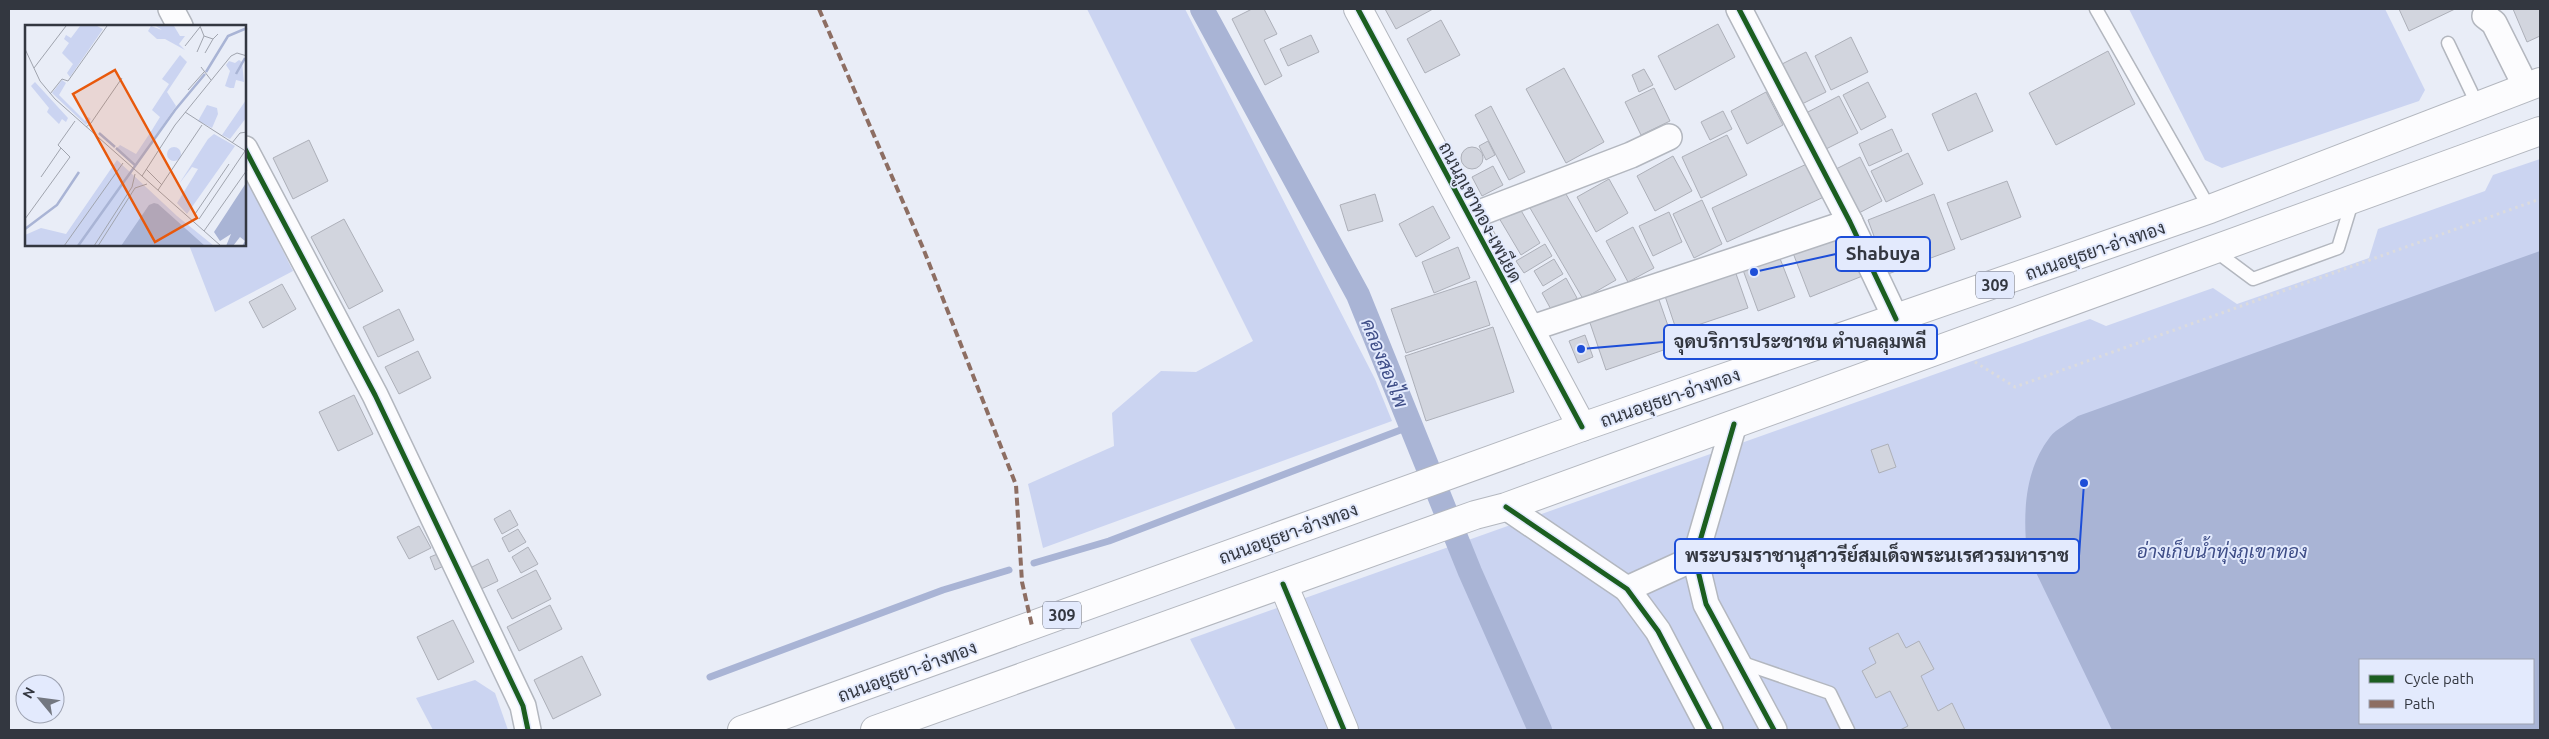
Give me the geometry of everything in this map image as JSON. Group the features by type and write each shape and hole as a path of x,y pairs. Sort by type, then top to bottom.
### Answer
{"main road":[{"name":"ถนนภูเขาทอง-เพนียด","path":"1358,9 1582,427"},
{"name":"ถนนอยุธยา-อ่างทอง","path":"742,730 1582,427 2210,210 2533,84"},
{"name":"309","path":"875,730 1475,515 1506,507 2540,131"},
{"path":"1283,584 1344,730"}],"street":[{"path":"171,9 179,25"},
{"path":"1739,9 1850,222 1896,320"},
{"path":"2491,17 2533,84"},
{"path":"1468,217 1631,155 1669,137"},
{"path":"246,151 374,395 523,706 528,730"},
{"path":"1529,329 1850,222"},
{"path":"1734,424 1694,558 1706,604 1774,730"},
{"path":"1506,507 1627,589 1658,631 1710,730"},
{"path":"1627,589 1694,558"}],"lane":[{"path":"2096,9 2210,210"},
{"path":"2448,43 2478,106"},
{"path":"2214,250 2253,279 2338,248 2352,199"},
{"path":"1737,662 1830,694 1848,730"}],"path":[{"path":"1950,346 2015,387 2540,199"}],"shaded area":[{"path":"1087,9 1185,9 1375,379 1392,421 1043,548 1028,484 1114,446 1112,413 1161,371 1196,372 1253,341"},
{"path":"2129,9 2385,9 2425,90 2419,101 2222,168 2205,160"},
{"path":"2540,159 2540,730 1236,730 1190,639 2090,319 2106,326 2213,288 2237,304 2369,258 2378,229 2485,191 2493,175"},
{"path":"246,177 293,271 215,312 189,246 246,246"},
{"path":"475,680 495,693 508,730 433,730 416,698"}],"water":[{"name":"อ่างเก็บน้ำทุ่งภูเขาทอง","path":"2540,251 2540,730 2112,730 2027,554 2025,524 2030,478 2041,450 2050,437 2078,416"}],"building":[{"path":"1252,9 1264,9 1277,34 1264,40 1282,76 1265,85 1232,19"},
{"path":"1385,9 1433,9 1396,29"},
{"path":"2399,9 2455,9 2409,31"},
{"path":"2513,9 2540,9 2540,36 2527,42"},
{"path":"1441,20 1460,55 1425,73 1407,39"},
{"path":"1718,24 1735,57 1675,90 1658,56"},
{"path":"1311,35 1319,52 1288,66 1280,49"},
{"path":"1851,37 1868,72 1831,90 1815,56"},
{"path":"2108,51 2135,104 2056,145 2029,93"},
{"path":"1806,52 1826,92 1800,105 1780,65"},
{"path":"1564,68 1604,142 1566,163 1526,89"},
{"path":"1644,69 1653,85 1639,92 1632,75"},
{"path":"1868,82 1886,117 1861,130 1843,95"},
{"path":"1654,88 1670,121 1641,135 1625,102"},
{"path":"1766,92 1783,125 1747,144 1731,111"},
{"path":"1976,93 1993,131 1948,151 1932,114"},
{"path":"1839,96 1858,133 1822,151 1804,114"},
{"path":"1491,106 1525,172 1509,180 1475,115"},
{"path":"1723,111 1732,129 1710,140 1701,122"},
{"path":"1892,129 1902,151 1869,166 1859,144"},
{"path":"1727,135 1747,175 1701,198 1682,157"},
{"path":"309,140 328,181 293,199 273,158"},
{"path":"1488,141 1495,155 1486,160 1479,146"},
{"path":"1472,147 1480,150 1483,158 1480,166 1472,169 1464,166 1461,158 1464,150"},
{"path":"1908,153 1923,184 1886,202 1871,171"},
{"path":"1673,156 1692,191 1655,211 1637,176"},
{"path":"1860,157 1882,201 1857,214 1834,170"},
{"path":"1811,162 1826,196 1727,242 1712,208"},
{"path":"1493,166 1503,185 1482,196 1472,177"},
{"path":"1609,179 1628,213 1596,232 1577,197"},
{"path":"2007,181 2021,217 1961,240 1947,203"},
{"path":"1563,189 1616,280 1583,299 1530,208"},
{"path":"1375,194 1383,221 1348,231 1340,205"},
{"path":"1934,194 1955,249 1888,274 1868,220"},
{"path":"1702,200 1722,244 1694,258 1673,214"},
{"path":"1433,206 1450,238 1416,257 1399,224"},
{"path":"1519,207 1540,243 1521,255 1499,218"},
{"path":"1669,212 1682,242 1653,256 1639,226"},
{"path":"344,219 383,291 349,309 311,237"},
{"path":"1633,227 1654,268 1628,282 1606,241"},
{"path":"1847,231 1865,275 1810,297 1793,253"},
{"path":"1545,244 1552,256 1524,273 1516,261"},
{"path":"1458,247 1470,278 1434,293 1422,262"},
{"path":"1779,256 1795,297 1758,311 1743,270"},
{"path":"1554,259 1563,274 1543,286 1534,271"},
{"path":"1734,268 1748,308 1677,332 1664,293"},
{"path":"1566,278 1577,298 1553,313 1542,293"},
{"path":"1476,281 1490,325 1406,353 1391,309"},
{"path":"282,284 296,309 263,328 249,302"},
{"path":"1657,294 1675,346 1606,370 1588,317"},
{"path":"399,309 414,340 378,357 363,327"},
{"path":"1493,327 1514,392 1426,421 1405,356"},
{"path":"1585,335 1593,357 1578,363 1569,341"},
{"path":"418,351 431,378 399,394 385,367"},
{"path":"354,395 373,434 338,451 319,412"},
{"path":"1888,444 1896,467 1879,473 1871,450"},
{"path":"510,510 518,525 502,534 494,519"},
{"path":"419,526 431,548 409,559 397,537"},
{"path":"518,529 526,542 509,552 502,538"},
{"path":"528,547 538,564 521,573 512,557"},
{"path":"440,553 446,565 435,570 430,557"},
{"path":"488,559 498,581 479,590 470,568"},
{"path":"536,570 551,599 512,619 497,590"},
{"path":"550,605 562,629 519,651 507,627"},
{"path":"453,620 474,662 438,680 417,637"},
{"path":"1898,633 1906,648 1919,641 1934,669 1921,676 1938,711 1952,703 1965,730 1900,730 1908,726 1890,691 1876,698 1862,671 1876,663 1869,648"},
{"path":"582,656 601,695 553,719 534,680"}],"waterway":[{"name":"คลองสองไพ","path":"1202,9 1358,295 1470,572 1540,730"},
{"path":"1034,563 1109,541 1411,426"},
{"path":"710,677 943,590 1009,570"}],"marked path":[{"path":"819,9 923,248 1016,485 1022,582 1032,626"}],"cycle path":[{"path":"1358,9 1582,427"},
{"path":"1739,9 1850,222 1896,319"},
{"path":"246,151 375,395 523,706 528,730"},
{"path":"1734,424 1695,558 1706,604 1774,730"},
{"path":"1506,507 1627,589 1658,631 1710,730"},
{"path":"1283,584 1344,730"}],"place":[{"name":"Shabuya","path":"1754,272"},
{"name":"จุดบริการประชาชน ตำบลลุมพลี","path":"1581,349"},
{"name":"พระบรมราชานุสาวรีย์สมเด็จพระนเรศวรมหาราช","path":"2084,483"}]}
